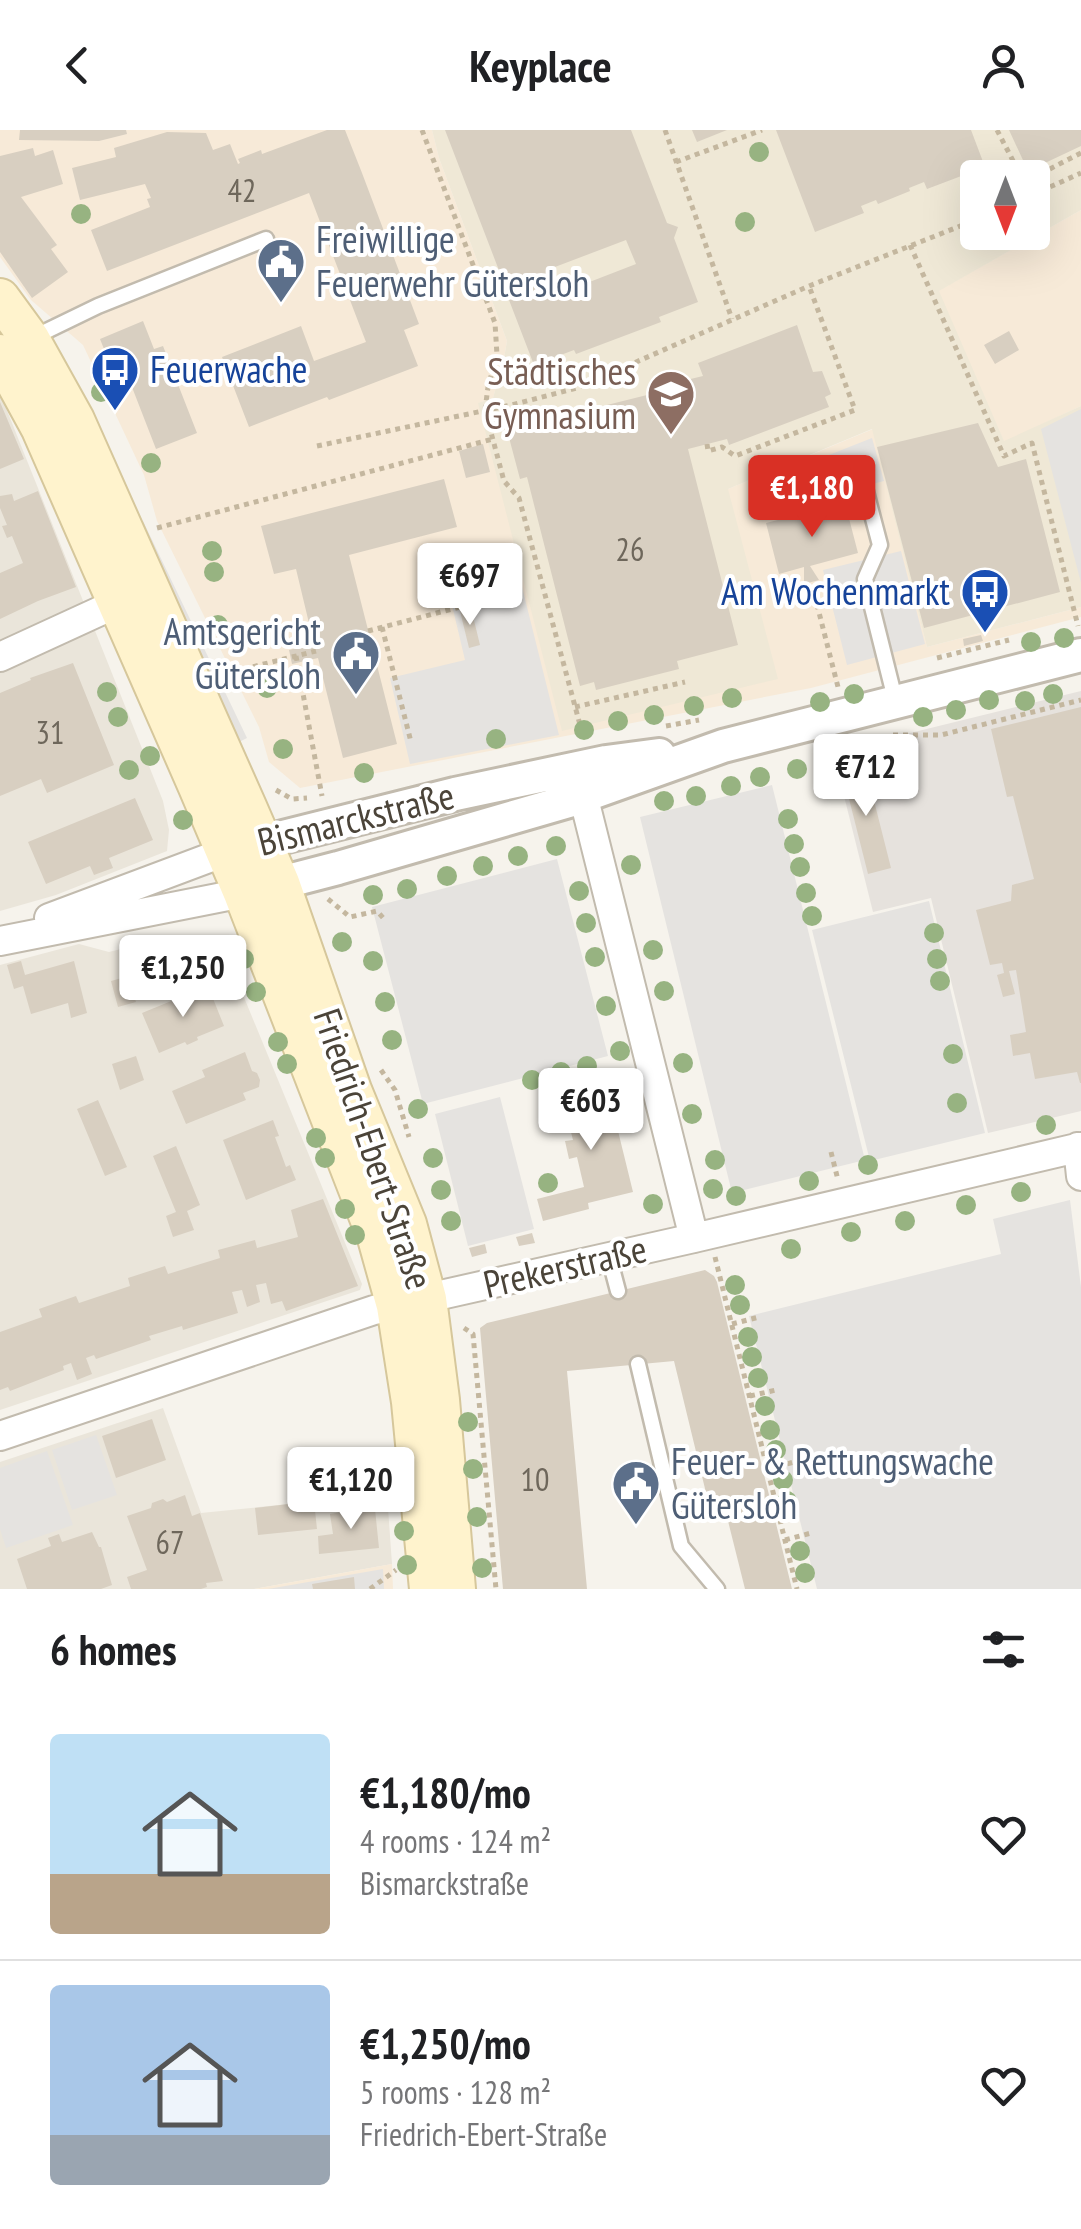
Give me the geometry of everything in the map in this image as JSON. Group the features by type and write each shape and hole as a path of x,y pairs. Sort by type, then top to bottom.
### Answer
{"main road":[{"name":"Friedrich-Ebert-Straße","path":"0,298 10,350 74,420 225,852 376,1238 411,1302 440,1400 456,1589"},
{"name":"Friedrich-Ebert-Straße","path":"134,596 262,840 352,1090 407,1224 414,1578"}],"street":[{"path":"0,658 134,596"},
{"name":"Bismarckstraße","path":"0,939 262,840 606,762 723,746 896,704 1080,641"},
{"name":"Bismarckstraße","path":"0,939 242,893 355,863 581,768"},
{"path":"581,768 693,1238"},
{"name":"Prekerstraße","path":"0,1436 348,1318 693,1238 1080,1157"}],"lane":[{"path":"10,350 98,306 266,239"},
{"path":"781,487 841,471 864,484 880,545 865,578 896,704"},
{"path":"609,1257 618,1292"},
{"path":"638,1364 682,1546 717,1589"}],"path":[{"path":"422,130 495,323 497,356 486,410 504,481 519,498 575,708 581,768"},
{"path":"665,130 732,319"},
{"path":"676,162 762,130"},
{"path":"998,130 1013,160"},
{"path":"1050,169 1081,154"},
{"path":"1050,187 1081,172"},
{"path":"317,446 577,388 809,286 960,226"},
{"path":"910,245 1004,456 1032,443 1080,641"},
{"path":"706,444 708,451 722,448 736,456 855,410 809,286"},
{"path":"152,529 493,439"},
{"path":"812,584 838,686"},
{"path":"368,631 498,597"},
{"path":"382,627 411,742"},
{"path":"224,674 316,651"},
{"path":"282,796 292,800 322,796 296,656"},
{"path":"575,708 684,682"},
{"path":"326,914 329,902 343,891"},
{"path":"329,902 350,917 376,910 384,919"},
{"path":"693,1238 732,1324 797,1589"},
{"path":"732,1324 760,1318"},
{"path":"461,1326 473,1334 496,1589"},
{"path":"750,1396 776,1390"},
{"path":"768,1469 794,1462"},
{"path":"785,1540 811,1533"},
{"path":"370,1589 414,1578"}],"shaded area":[{"path":"0,130 432,130 507,341 493,398 479,403 728,489 873,429 927,647 1081,607 1081,617 811,688 300,788 269,762 259,727 157,521 144,475 83,345 31,300 0,257"},
{"name":"Städtisches Gymnasium","path":"432,130 1081,130 1081,210 1050,228 1050,160 960,160 960,250 1011,250 939,291 1004,441 1081,406 1081,607 927,647 872,429 728,489 778,679 562,731 478,403 493,398 507,341"},
{"path":"1081,210 1081,406 1004,442 938,291 1010,250 1050,250 1050,228"},
{"path":"0,393 163,801 169,830 167,851 56,895 0,911"},
{"path":"1081,409 1081,583 1041,429"},
{"path":"872,438 884,481 776,509 768,479"},
{"path":"143,521 247,738 239,742 135,524"},
{"path":"901,551 925,644 847,665 823,570"},
{"path":"517,567 559,735 410,764 390,678 465,660 447,584"},
{"path":"1081,691 1081,1111 988,1133 931,898 873,912 833,752"},
{"path":"772,785 865,1160 732,1193 640,817"},
{"path":"557,859 608,1056 423,1104 372,907"},
{"path":"929,901 985,1133 870,1161 812,930"},
{"path":"164,938 198,938 227,956 362,1284 360,1290 0,1410 0,965 79,944 109,952"},
{"path":"500,1097 534,1229 468,1246 435,1114"},
{"path":"1070,1200 1081,1287 1081,1589 817,1589 749,1316 1001,1254 993,1219"},
{"path":"163,1408 201,1513 387,1494 392,1564 254,1589 0,1589 0,1462"},
{"path":"96,1435 117,1495 72,1510 52,1450"},
{"path":"47,1451 73,1525 6,1548 0,1529 0,1468"},
{"path":"392,1564 393,1589 254,1589"},
{"path":"383,1569 384,1589 268,1589"}],"building":[{"path":"20,130 126,130 127,134 99,141 19,140"},
{"path":"327,130 345,130 362,173 419,324 404,330 418,366 249,427 222,357 301,326 314,361 366,342 309,193 107,271 91,230 150,207 147,199 151,198 145,184 80,200 72,168 116,157 114,148 167,132 206,133 213,150 230,144 238,164 238,159 261,150 262,154"},
{"path":"445,130 631,130 667,223 678,227 674,238 698,302 659,317 661,322 576,354 574,350 534,365 509,300 500,296 505,286","holes":["626,240 636,264 556,295 547,270"]},
{"path":"692,130 727,130 697,142"},
{"path":"776,130 971,130 982,160 960,160 960,176 927,189 924,182 878,204 876,200 861,206 864,213 815,232"},
{"path":"1009,130 1081,130 1081,146 1050,161 1023,160"},
{"path":"33,148 35,156 53,150 63,184 21,197 57,245 51,249 68,272 32,298 0,252 0,156"},
{"path":"143,321 154,349 163,346 197,433 156,449 123,364 112,369 100,339"},
{"path":"797,325 813,372 822,371 831,394 825,397 829,407 729,445 727,439 688,449 738,645 677,661 679,669 596,690 594,682 580,686 527,477 520,479 507,430 675,388 674,383 703,376 698,363"},
{"path":"1009,331 1019,350 995,364 984,345"},
{"path":"0,402 24,459 0,469"},
{"path":"978,423 998,467 1026,459 1060,592 924,628 877,447"},
{"path":"483,444 490,472 466,478 459,451"},
{"path":"444,479 457,527 349,555 397,744 343,758 318,658 292,664 289,650 314,644 296,569 274,574 261,526"},
{"path":"38,491 76,587 0,619 0,573 23,563 12,536 7,538 2,526 7,525 0,496 12,494 14,501"},
{"path":"845,503 858,553 810,566 819,580 804,584 804,567 779,574 766,523"},
{"path":"471,608 480,645 469,648 460,611"},
{"path":"981,635 983,641 964,646 963,639"},
{"path":"73,663 114,765 47,793 41,779 0,796 0,693"},
{"path":"1081,707 1080,1083 1077,1072 1035,1079 1030,1053 1013,1056 1010,1035 1026,1032 1016,970 1009,971 1015,994 1003,997 997,975 1004,973 1002,963 990,965 976,910 1011,901 1012,885 1034,879 1013,796 1007,797 991,729"},
{"path":"865,765 891,868 868,874 842,771"},
{"path":"135,798 153,840 109,858 113,868 94,875 90,866 46,884 28,842"},
{"path":"21,961 25,975 74,961 87,1013 71,1018 68,1003 31,1014 23,986 14,989 7,965"},
{"path":"129,976 136,1002 118,1007 111,981"},
{"path":"208,986 224,1026 187,1045 185,1042 159,1053 142,1013"},
{"path":"245,1052 260,1080 259,1087 243,1093 246,1100 186,1124 172,1091 205,1077 202,1070"},
{"path":"136,1056 144,1080 120,1090 112,1064"},
{"path":"606,1082 633,1192 588,1203 589,1209 543,1221 537,1199 584,1187 577,1157 569,1159 565,1141 573,1140 561,1093"},
{"path":"98,1100 127,1167 105,1176 77,1109"},
{"path":"273,1120 286,1167 290,1165 296,1180 246,1200 223,1140"},
{"path":"176,1146 200,1205 187,1211 194,1230 173,1237 166,1216 176,1212 153,1156"},
{"path":"323,1199 358,1286 286,1311 282,1301 271,1304 266,1283 256,1285 260,1302 247,1307 242,1290 232,1292 238,1313 149,1336 151,1340 96,1359 94,1355 86,1358 92,1374 77,1380 71,1363 63,1366 64,1370 10,1391 8,1387 0,1390 0,1332 42,1317 39,1309 76,1296 79,1303 130,1286 128,1278 165,1266 168,1274 220,1258 218,1250 255,1240 257,1248 298,1237 291,1210"},
{"path":"532,1233 535,1243 519,1246 516,1237"},
{"path":"485,1244 487,1253 472,1257 469,1248"},
{"path":"705,1270 717,1282 792,1589 745,1589 722,1497 708,1501 674,1361 567,1371 587,1589 503,1589 480,1328 487,1323"},
{"path":"152,1419 166,1460 116,1478 102,1436"},
{"path":"185,1495 192,1516 200,1513 223,1581 206,1583 207,1587 201,1589 131,1589 127,1577 147,1570 127,1516 151,1508 152,1503 163,1499 167,1502"},
{"path":"314,1501 317,1529 258,1535 255,1508"},
{"path":"375,1509 379,1548 319,1554 318,1536 333,1534 330,1514"},
{"path":"92,1532 101,1547 112,1585 101,1589 27,1589 17,1559 51,1546 48,1538 59,1534 62,1542"},
{"path":"354,1577 355,1589 313,1589 312,1584"}],"place":[{"name":"Freiwillige Feuerwehr Gütersloh","path":"281,304"},
{"name":"Feuerwache","path":"115,412"},
{"name":"Städtisches Gymnasium","path":"671,436"},
{"name":"Am Wochenmarkt","path":"985,634"},
{"name":"Amtsgericht Gütersloh","path":"356,696"},
{"name":"Feuer- & Rettungswache Gütersloh","path":"636,1526"}]}
